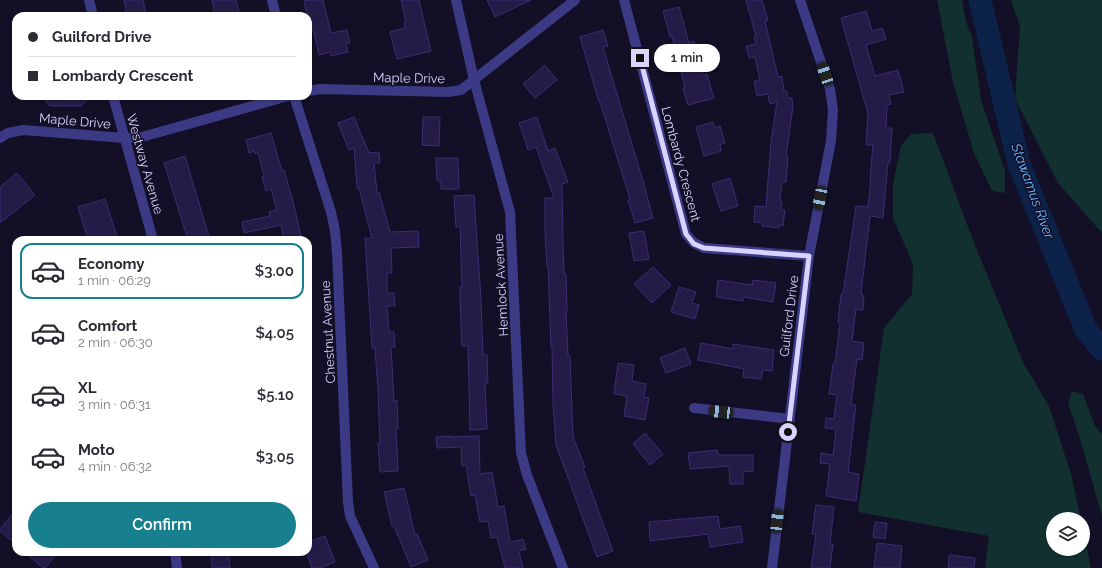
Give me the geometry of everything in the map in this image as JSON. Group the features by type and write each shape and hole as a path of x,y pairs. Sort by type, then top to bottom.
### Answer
{"street":[{"path":"89,0 92,12"},
{"path":"272,0 275,12"},
{"name":"Hemlock Avenue","path":"456,0 474,80 510,212 521,453 527,474 563,568"},
{"name":"Maple Drive","path":"312,90 320,89 448,92 460,90 575,0"},
{"name":"Lombardy Crescent","path":"624,0 686,234 694,244 704,248 809,256"},
{"name":"Guilford Drive","path":"772,568 809,256 831,141 832,110 830,89 800,0"},
{"name":"Westway Avenue","path":"113,100 152,236"},
{"name":"Maple Drive","path":"0,138 8,133 23,130 125,138 142,137 274,100"},
{"name":"Chestnut Avenue","path":"295,100 331,212 335,231 348,502 350,516 374,568"},
{"path":"694,408 790,419"},
{"path":"175,556 176,568"}],"green space":[{"path":"937,0 962,0 966,22 972,37 981,100 1005,171 1005,193 992,191 974,153 953,82"},
{"path":"1011,0 1102,0 1102,233 1058,183 1015,99 1020,26"},
{"path":"933,133 974,243 1024,364 1049,406 1071,474 1079,512 1046,512 1046,556 1088,556 1091,568 985,568 989,536 858,512 884,328 912,294 913,264 893,218 893,184 901,146 911,134"},
{"path":"1072,391 1083,394 1095,426 1102,434 1102,516 1079,435 1068,403"}],"building":[{"path":"124,0 143,0 146,12 126,12"},
{"path":"212,0 236,0 239,12 214,12"},
{"path":"323,0 331,33 347,30 350,43 346,44 348,52 331,56 330,52 319,55 312,28 312,12 306,12 304,1"},
{"path":"401,0 419,0 431,51 397,59 390,32 405,28 404,23 406,22"},
{"path":"487,0 531,0 495,17"},
{"path":"746,0 762,0 768,20 765,21 778,77 782,76 784,91 787,91 788,98 792,98 793,106 786,157 788,157 786,182 782,182 780,201 782,202 781,210 785,210 783,226 779,225 779,228 762,226 762,223 754,222 755,206 766,207 771,142 777,102 770,104 768,94 757,96 754,81 760,80 755,57 749,58 746,46 756,44 754,37 756,36"},
{"path":"679,7 689,43 694,41 703,75 707,74 714,98 688,105 672,36 670,37 663,11"},
{"path":"866,11 872,31 882,28 886,39 866,45 875,76 898,70 904,92 889,95 891,104 887,105 886,128 892,128 890,163 888,162 883,218 870,216 861,294 863,294 862,297 864,297 863,310 856,309 852,341 864,343 862,360 857,359 851,404 856,405 848,472 859,474 856,501 826,496 830,464 820,463 821,453 833,455 836,429 825,428 826,418 834,419 837,395 829,394 833,364 835,364 840,322 838,322 841,294 843,294 856,206 868,207 873,145 866,145 868,114 841,18"},
{"path":"603,30 608,46 603,47 653,218 635,223 628,200 630,199 580,37"},
{"path":"545,65 557,80 535,98 523,84"},
{"path":"45,100 86,100 81,106 50,106"},
{"path":"354,117 369,153 379,152 380,163 374,163 377,193 379,192 390,232 418,231 419,247 391,248 392,273 387,273 387,293 394,293 395,306 387,306 389,332 394,332 395,347 391,347 394,401 397,400 398,429 396,429 398,471 380,472 378,443 380,443 378,390 375,348 372,348 365,238 372,238 359,188 357,188 354,148 349,150 338,123"},
{"path":"423,117 440,117 439,146 422,145"},
{"path":"537,117 548,151 555,148 568,182 562,184 563,241 564,274 566,274 566,312 568,356 570,356 573,437 585,467 583,468 613,551 597,557 556,445 548,266 545,233 545,198 554,198 536,147 528,150 519,123"},
{"path":"713,122 715,128 720,126 725,143 720,145 721,151 704,156 696,127"},
{"path":"271,133 282,171 284,170 301,236 283,236 281,225 244,233 242,222 270,216 269,212 277,210 271,189 266,191 258,153 255,154 254,151 249,153 246,140"},
{"path":"185,156 209,236 187,236 164,163"},
{"path":"436,158 458,158 459,189 441,189 441,181 437,181"},
{"path":"17,173 35,195 0,223 0,187"},
{"path":"730,178 738,206 721,211 712,184"},
{"path":"474,195 483,355 487,355 488,383 485,383 487,429 470,430 468,346 462,346 460,301 460,287 462,287 460,227 456,227 454,196"},
{"path":"105,199 117,236 87,236 78,207"},
{"path":"644,231 649,259 634,261 629,233"},
{"path":"653,267 671,285 652,303 634,284"},
{"path":"718,280 752,285 753,280 776,283 773,302 743,297 743,301 716,297"},
{"path":"679,287 696,292 692,303 699,305 695,319 671,312"},
{"path":"701,343 733,349 733,344 774,350 772,371 763,370 761,379 743,377 744,369 698,360"},
{"path":"685,348 691,364 666,373 660,358"},
{"path":"618,363 634,365 632,381 646,384 644,397 649,398 645,420 624,416 627,396 614,394"},
{"path":"645,433 663,454 650,465 633,444"},
{"path":"479,436 480,474 492,472 498,507 504,506 510,542 523,539 526,549 519,551 523,568 505,568 497,537 491,538 488,521 480,522 475,495 471,496 466,465 462,466 461,447 437,448 436,437"},
{"path":"717,450 718,455 753,455 753,471 743,472 743,484 730,484 729,466 690,469 688,453"},
{"path":"404,488 415,535 417,534 428,560 411,567 394,526 392,526 384,492"},
{"path":"816,505 834,507 830,544 833,544 830,568 811,568 816,534 812,534"},
{"path":"12,515 12,542 0,531"},
{"path":"718,516 720,529 740,526 743,542 710,547 708,534 650,541 649,522"},
{"path":"875,522 887,523 885,539 873,537"},
{"path":"325,536 335,562 320,568 312,568 308,556 312,556 312,541"},
{"path":"877,543 902,546 900,568 874,568"},
{"path":"949,555 975,558 974,568 948,568"},
{"path":"29,556 55,556 45,568"},
{"path":"211,556 228,556 230,568 212,568"}],"waterway":[{"name":"Stawamus River","path":"980,0 1019,164 1086,330 1102,349"}],"route":[{"path":"640,58 686,234 694,244 704,248 809,256 788,432"}]}
